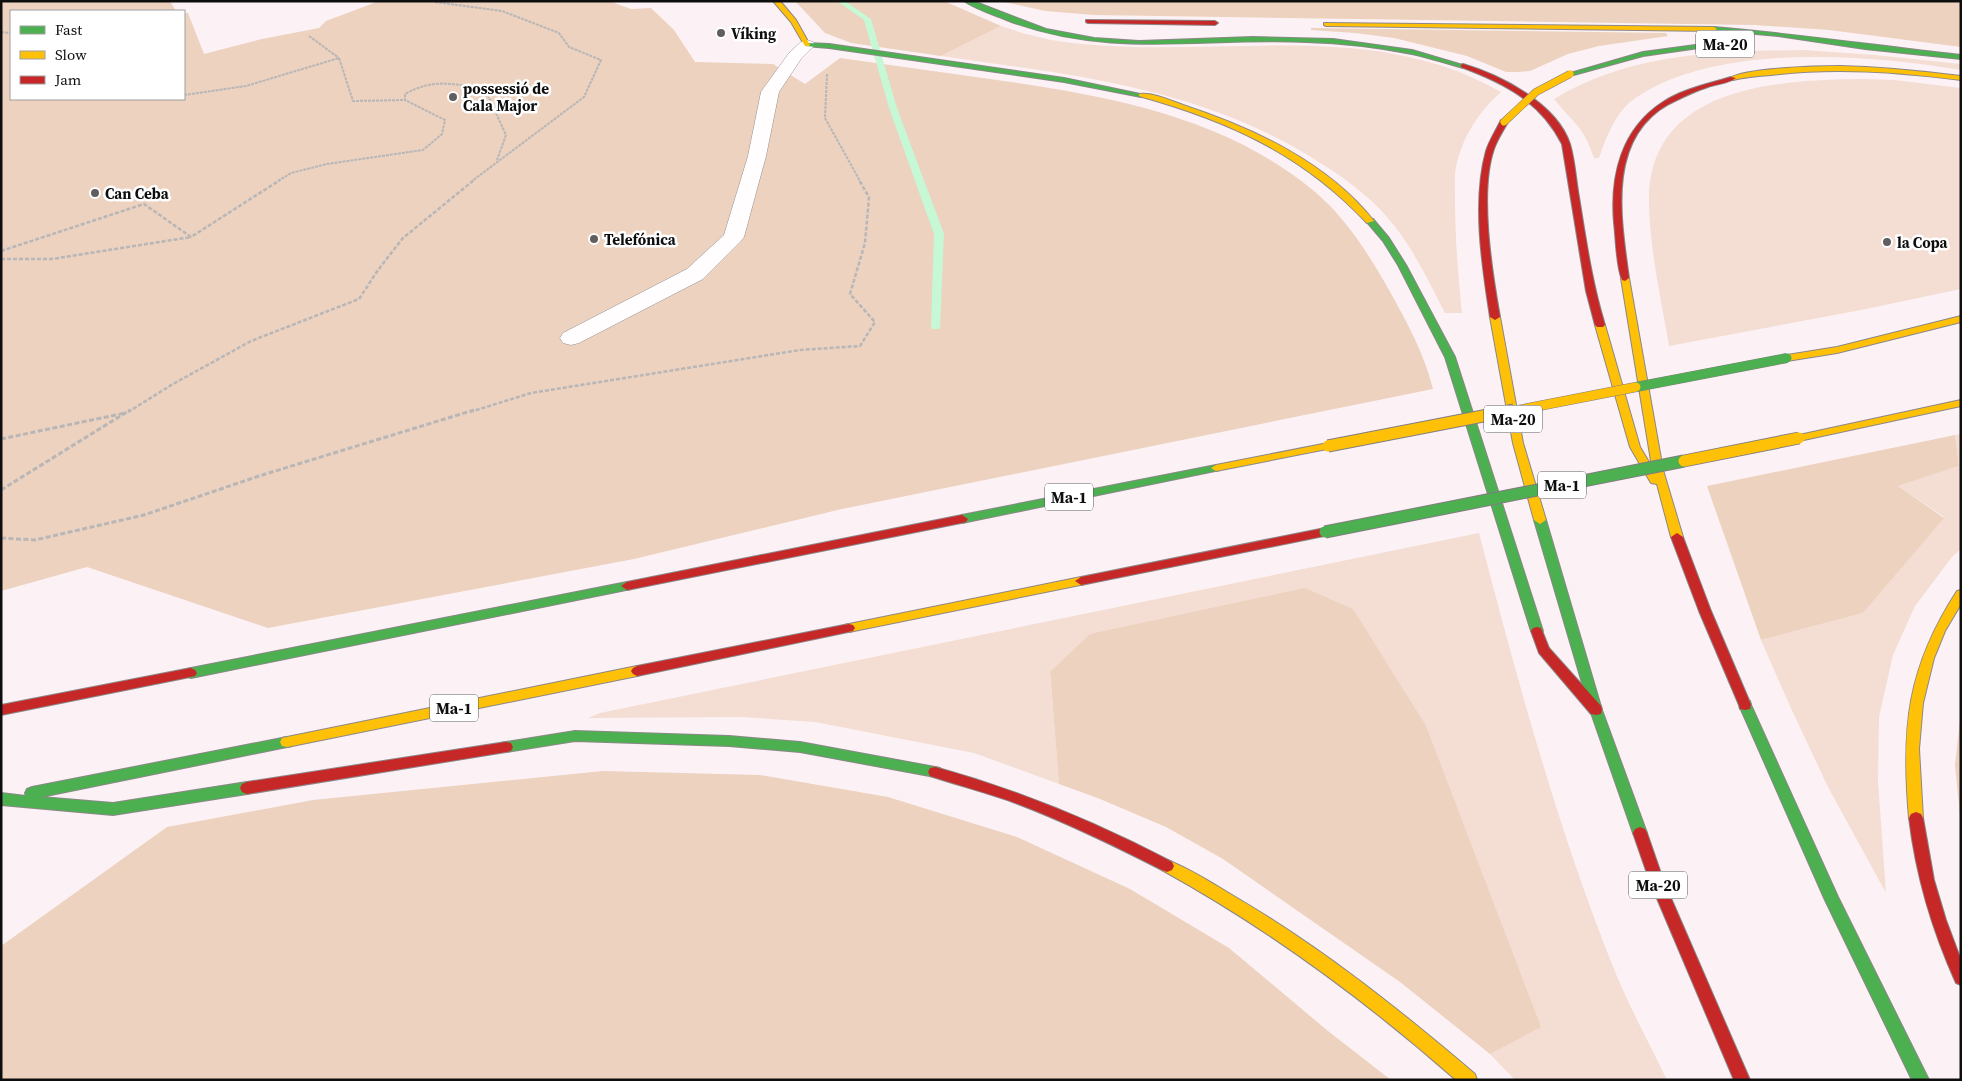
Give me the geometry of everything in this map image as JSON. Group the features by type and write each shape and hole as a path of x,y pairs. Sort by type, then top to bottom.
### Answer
{"main road":[{"path":"776,1 794,22 807,46 853,50 1112,88 1158,99 1210,117 1262,139 1306,165 1354,202 1386,240 1402,265 1450,358 1543,650 1596,710"},
{"path":"967,1 1026,26 1058,35 1088,39 1148,42 1306,39 1385,47 1460,65 1496,79 1525,96 1551,116 1561,130 1566,144 1590,291 1635,447 1664,497"},
{"path":"981,7 1043,18"},
{"path":"1079,21 1228,23"},
{"path":"1318,24 1718,29 1778,34 1883,48"},
{"name":"Ma-20","path":"1745,43 1817,44 1883,48 1961,57"},
{"name":"Ma-20","path":"1725,44 1645,53 1598,64 1570,74 1536,92 1526,100 1504,122 1490,150 1485,178 1486,249 1494,314 1518,442 1596,710 1657,882 1742,1080"},
{"name":"Ma-20","path":"1920,1080 1868,978 1803,840 1688,572 1664,497 1628,298 1617,197 1619,171 1633,134 1655,110 1689,92 1718,82 1768,72 1819,68 1877,69 1961,78"},
{"name":"Ma-1","path":"1,710 477,617 810,548 1328,446 1837,350 1961,319"},
{"path":"1837,350 1849,337"},
{"name":"Ma-1","path":"1,799 1800,438 1961,404"},
{"path":"1961,594 1932,645 1918,693 1914,719 1914,783 1919,838 1930,894 1961,978"},
{"path":"1,799 113,809 575,736 728,741 800,747 872,759 937,772 1003,793 1120,841 1200,883 1265,923 1336,972 1405,1024 1469,1080"}],"street":[{"path":"571,338 695,274 734,237 757,156 770,92 795,56 807,46"}],"path":[{"path":"1,490 173,384 251,341 359,299 378,270 403,238 497,161 584,97 600,60 569,47 559,33 502,10 435,2"},
{"path":"1,259 52,259 191,237 291,173 327,164 423,150 442,134 445,120 405,100 353,102 339,58 308,36"},
{"path":"1,538 35,540 144,515 259,476 531,393 800,350 860,346 875,322 850,294 866,243 869,196 825,118 827,68 807,46"},
{"path":"185,95 246,86 339,58"},
{"path":"405,100 404,94 418,85 434,82 485,89 506,135 497,161"},
{"path":"1,251 144,204 191,237"},
{"path":"1,439 129,412"}],"shaded area":[{"path":"1,1 170,1 175,10 10,10 10,100 185,100 185,13 188,13 204,54 262,39 319,28 326,21 379,1 609,1 631,9 651,8 674,30 695,62 773,64 805,84 840,58 1033,85 1118,101 1160,112 1201,126 1241,144 1279,165 1326,201 1356,237 1389,290 1420,350 1433,389 842,509 634,559 268,628 87,567 1,591"},
{"path":"795,1 944,1 1001,26 941,56 851,43 825,33"},
{"path":"1000,1 1961,1 1961,47 1829,30 1754,25 1094,15 1045,11"},
{"path":"1001,26 1041,38 1083,44 1135,47 1296,45 1349,48 1402,55 1452,69 1501,92 1493,99 1472,126 1462,146 1456,167 1456,227 1462,313 1445,313 1410,248 1380,209 1330,169 1275,137 1230,117 1136,88 1040,70 941,56"},
{"path":"1311,28 1666,33 1668,36 1599,46 1568,54 1530,71 1506,72 1467,56 1394,38 1311,30"},
{"path":"1804,50 1961,64 1961,70 1887,60 1847,58 1806,57 1726,64 1689,73 1639,95 1620,113 1606,138 1599,158 1594,158 1582,131 1554,99 1583,84 1613,72 1644,64 1707,54"},
{"path":"1860,79 1894,80 1961,88 1961,289 1669,346 1653,254 1649,199 1655,162 1671,133 1694,112 1723,97 1757,88 1792,82"},
{"path":"1961,434 1961,549 1952,557 1915,606 1893,655 1879,717 1878,781 1886,893 1828,787 1761,640 1863,613 1944,517 1898,486 1959,466 1955,435"},
{"path":"1955,435 1959,466 1898,486 1944,518 1863,613 1761,640 1707,486"},
{"path":"1479,533 1524,700 1557,811 1616,974 1667,1080 1515,1080 1490,1054 1541,1026 1050,673 1059,784 974,753 815,722 741,717 588,718 600,713"},
{"path":"1305,588 1353,609 1426,726 1541,1027 1490,1054 1400,982 1223,859 1166,827 1059,784 1050,672 1090,634"},
{"path":"1961,711 1961,826 1955,765"},
{"path":"603,771 760,775 888,797 1017,837 1130,889 1229,948 1328,1031 1391,1080 1,1080 1,946 167,827 313,800"}],"waterway":[{"path":"840,1 867,19 893,108 939,234 936,327"}],"traffic: fast":[{"path":"967,1 1005,17 1071,37 1139,43 1253,39 1333,41 1386,47 1438,58 1463,66"},
{"path":"1714,29 1778,34 1883,49"},
{"path":"1570,74 1643,54 1718,44"},
{"path":"807,45 829,46 1064,80 1141,95"},
{"path":"1865,47 1961,57"},
{"path":"1370,221 1386,240 1402,265 1450,357 1537,631"},
{"path":"1636,387 1787,358"},
{"path":"1325,532 1684,461"},
{"path":"962,519 1216,468"},
{"path":"1540,520 1596,710 1640,833"},
{"path":"191,673 627,586"},
{"path":"1745,705 1832,900 1921,1080"},
{"path":"506,747 575,736 729,741 800,747 935,772"},
{"path":"32,793 287,742"},
{"path":"1,799 113,809 247,788"}],"traffic: slow":[{"path":"776,1 794,21 807,45"},
{"path":"1326,24 1714,29"},
{"path":"1733,78 1815,68 1864,68 1961,78"},
{"path":"1504,122 1536,92 1570,74"},
{"path":"1141,95 1203,114 1235,126 1266,141 1323,177 1348,198 1370,221"},
{"path":"1625,278 1658,470 1677,537"},
{"path":"1495,317 1518,443 1540,520"},
{"path":"1787,358 1837,350 1961,319"},
{"path":"1600,325 1635,447 1655,481"},
{"path":"1328,446 1636,387"},
{"path":"1799,438 1961,403"},
{"path":"1684,461 1799,438"},
{"path":"1216,468 1328,446"},
{"path":"849,628 1081,581"},
{"path":"1916,818 1912,749 1916,703 1927,658 1945,620 1961,594"},
{"path":"287,742 637,671"},
{"path":"1167,866 1208,888 1286,937 1362,991 1469,1080"}],"traffic: jam":[{"path":"1088,21 1215,23"},
{"path":"1463,66 1494,78 1523,95 1548,116 1566,144 1590,291 1600,325"},
{"path":"1625,278 1618,219 1618,191 1621,166 1629,142 1643,121 1665,104 1701,87 1733,78"},
{"path":"1495,317 1489,280 1484,185 1490,149 1504,122"},
{"path":"627,586 962,519"},
{"path":"1081,581 1325,532"},
{"path":"1677,537 1705,611 1745,705"},
{"path":"637,671 849,628"},
{"path":"1537,631 1543,650 1596,710"},
{"path":"1,710 191,673"},
{"path":"247,788 506,747"},
{"path":"935,772 995,790 1054,812 1167,866"},
{"path":"1916,818 1922,860 1932,900 1961,978"},
{"path":"1640,833 1657,882 1742,1080"}],"place":[{"name":"Víking","path":"721,33"},
{"name":"possessió de Cala Major","path":"453,97"},
{"name":"Can Ceba","path":"95,193"},
{"name":"Telefónica","path":"594,239"},
{"name":"la Copa","path":"1887,242"}]}
